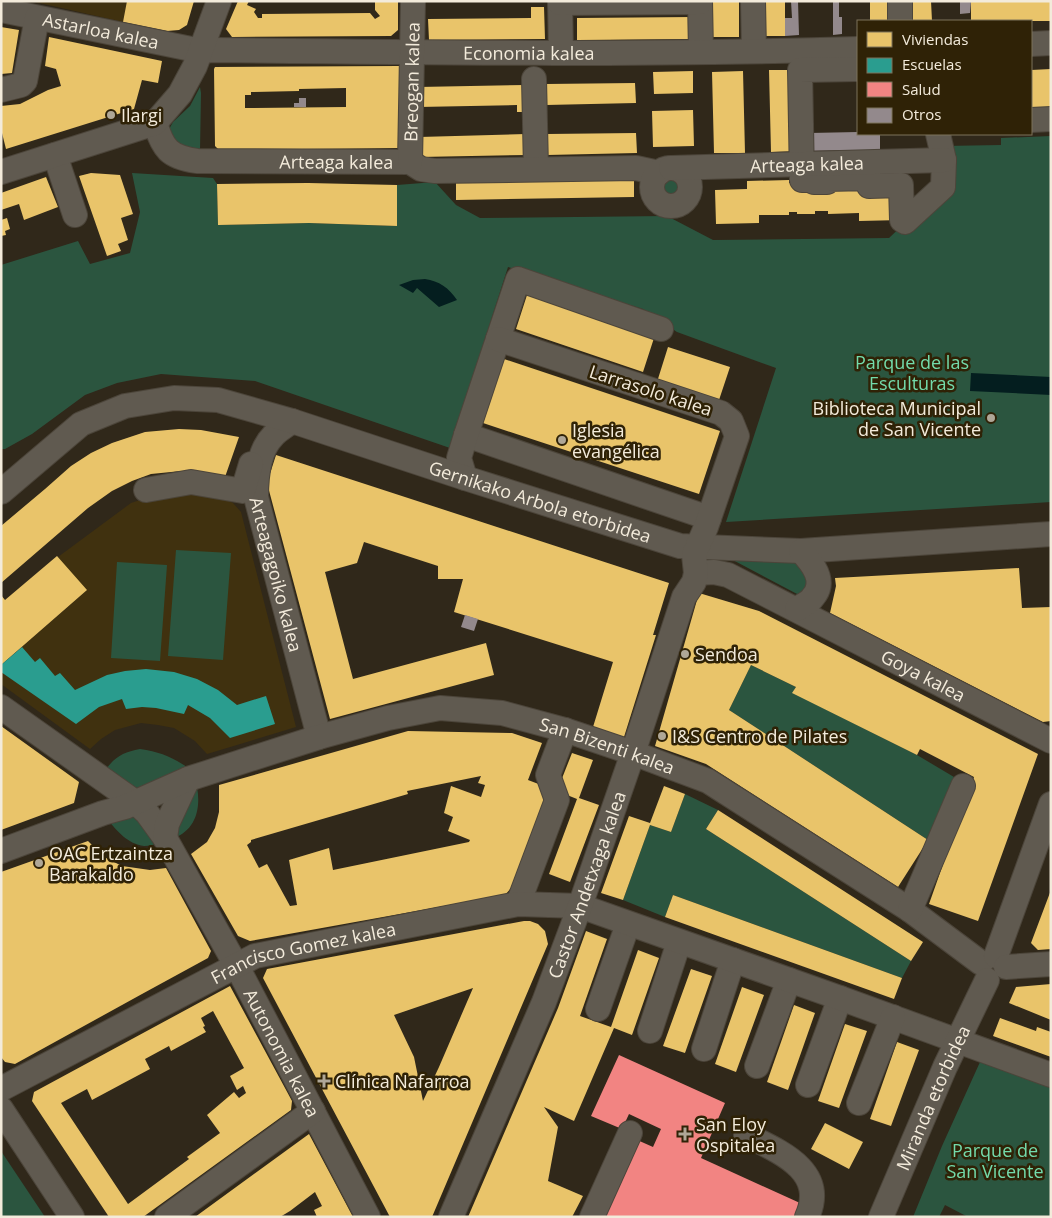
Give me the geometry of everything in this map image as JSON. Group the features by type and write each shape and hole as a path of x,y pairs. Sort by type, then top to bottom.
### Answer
{"street":[{"path":"1,172 155,123 180,94 201,51 219,1"},
{"name":"Breogan kalea","path":"410,162 413,1"},
{"path":"753,1 754,51"},
{"path":"900,1 900,20"},
{"path":"561,52 560,2 700,2 701,52"},
{"name":"Astarloa kalea","path":"1,10 201,51"},
{"path":"1,90 21,85 25,81 37,18"},
{"path":"1032,44 1051,43"},
{"name":"Economia kalea","path":"201,51 701,52 857,49"},
{"path":"857,69 800,70 802,180 827,182 827,179 869,178 869,186 901,185 902,220 905,222 943,187 944,160 928,136"},
{"path":"534,79 536,169"},
{"path":"1032,120 1051,119"},
{"name":"Arteaga kalea","path":"155,123 165,148 177,157 197,161 410,162 421,169 435,171 636,168 665,170 944,160"},
{"path":"55,155 75,215"},
{"path":"465,478 460,458 466,435 518,279 661,329"},
{"name":"Larrasolo kalea","path":"498,339 721,413 732,421 737,436 698,547"},
{"name":"Gernikako Arbola etorbidea","path":"1,492 81,424 125,406 174,398 218,400 292,421 680,546 802,551 1051,534"},
{"path":"146,490 191,482 243,491 260,428 253,410"},
{"name":"Arteagagoiko kalea","path":"292,421 272,436 262,453 256,484 256,497 319,737"},
{"path":"466,435 709,518"},
{"name":"Gernikako Arbola etorbidea","path":"1,475 49,450"},
{"name":"Castor Andetxaga kalea","path":"451,1217 544,1002 580,906 684,597 694,582 696,573 694,555 698,547"},
{"path":"797,609 813,598 818,588 818,577 802,551"},
{"name":"Goya kalea","path":"696,573 714,572 728,575 1051,741"},
{"name":"Autonomia kalea","path":"1,706 135,802 148,813 166,838 236,966 368,1217"},
{"name":"San Bizenti kalea","path":"1,851 135,802 188,779 319,737 388,718 440,708 502,713 564,730 708,781 910,910 992,966"},
{"path":"518,904 556,800 548,775 564,730"},
{"path":"102,779 103,813"},
{"path":"166,838 167,824 188,779"},
{"path":"910,910 963,786"},
{"name":"Miranda etorbidea","path":"881,1217 992,966 1051,804"},
{"name":"Francisco Gomez kalea","path":"1,1089 255,956 518,904 580,906 1051,1075"},
{"path":"598,1009 628,924"},
{"path":"650,1031 679,942"},
{"path":"704,1049 733,960"},
{"path":"992,966 1051,964"},
{"path":"757,1066 789,980"},
{"path":"808,1084 840,998"},
{"path":"859,1103 893,1017"},
{"path":"1,1109 72,1217"},
{"path":"167,1217 313,1111"},
{"path":"592,1217 630,1133"},
{"path":"746,1135 788,1157 804,1172 811,1191 809,1211 806,1217"}],"shaded area":[{"path":"31,1 127,1 123,22"},
{"path":"184,493 221,497 233,503 241,512 296,727 207,754 195,741 174,728 141,723 115,730 90,749 1,684 1,665 86,591 58,557 131,503 149,497"}],"green space":[{"path":"200,87 200,151 178,147 168,131 173,122 190,106"},
{"name":"Parque de las Esculturas","path":"1051,136 1051,502 726,522 776,368 677,332 643,309 508,267 450,448 255,381 161,374 117,383 85,395 32,434 5,449 1,449 1,265 78,241 90,264 130,253 140,212 132,173 213,178 217,184 218,225 309,223 397,226 397,185 435,182 456,205 480,218 667,216 713,240 889,238 943,187 943,146 1001,145 1001,138"},
{"path":"671,177 679,180 682,188 679,196 671,199 663,196 660,188 663,180"},
{"path":"176,550 231,553 223,660 168,656"},
{"path":"731,559 795,559 810,584 799,595"},
{"path":"117,562 167,565 160,661 111,658"},
{"path":"751,665 796,687 793,693 917,755 954,777 928,840 729,710"},
{"path":"140,749 166,756 190,769 139,790 106,769 121,755"},
{"path":"197,787 198,803 192,824 187,830 174,838 179,810"},
{"path":"685,794 718,810 706,829 911,961 902,978 673,895 665,917 623,900 650,825 671,832"},
{"path":"132,812 160,843 144,846 133,843 119,833 108,820"},
{"name":"Parque de San Vicente","path":"985,1051 1051,1075 1051,1217 968,1217 945,1205 939,1217 913,1217 942,1146"},
{"path":"1,1151 45,1217 1,1217"}],"water":[{"path":"425,279 435,281 443,286 457,300 439,307 417,288 413,293 399,285 413,280"},
{"path":"971,373 1051,377 1051,395 970,391"}],"building: Viviendas":[{"path":"127,1 194,1 187,25 179,30 167,31 123,22"},
{"path":"238,1 249,1 247,5 256,9 254,12 258,18 262,18 262,14 370,13 375,19 380,16 375,10 375,1 398,1 398,30 391,36 232,37 226,29"},
{"path":"706,1 739,1 739,37 707,37"},
{"path":"766,1 785,1 785,36 766,36"},
{"path":"870,1 889,1 889,20 870,20"},
{"path":"912,1 931,1 932,20 913,20"},
{"path":"971,1 1051,1 1051,21 971,20"},
{"path":"531,7 544,7 545,39 429,40 428,19 531,18"},
{"path":"693,17 693,39 577,40 577,18"},
{"path":"1,27 19,30 12,73 1,74"},
{"path":"49,37 162,61 158,83 142,80 134,109 6,149 1,129 1,106 20,104 48,90 61,86 56,69 45,66"},
{"path":"399,66 400,148 219,150 215,146 215,67","holes":["346,88 346,107 245,108 245,95 251,95 251,92"]},
{"path":"1051,69 1051,107 1032,107 1032,70"},
{"path":"769,70 800,70 801,151 771,152"},
{"path":"693,71 693,93 654,94 653,72"},
{"path":"743,71 745,153 714,153 712,72"},
{"path":"635,83 636,103 546,105 546,84"},
{"path":"525,85 526,112 517,112 517,105 418,107 418,87"},
{"path":"693,110 694,146 653,147 652,111"},
{"path":"636,133 637,153 547,155 547,134"},
{"path":"526,134 527,155 419,157 419,137"},
{"path":"91,173 120,175 133,214 121,218 128,240 118,244 121,251 107,256 79,176"},
{"path":"46,177 58,207 24,220 19,204 1,210 1,193"},
{"path":"634,177 634,197 456,200 456,180"},
{"path":"789,180 789,183 901,185 902,220 859,221 859,213 828,214 828,211 815,211 815,214 789,212 789,215 759,215 759,223 716,224 715,190 747,189 747,181"},
{"path":"308,183 397,185 397,226 309,223 218,225 217,184"},
{"path":"7,218 10,229 5,231 6,235 1,236 1,220"},
{"path":"527,295 654,338 643,372 516,329"},
{"path":"668,347 730,367 718,403 657,382"},
{"path":"504,359 720,431 699,494 483,423"},
{"path":"179,429 201,430 239,437 225,477 181,471 151,474 132,481 112,491 88,508 1,583 1,526 71,466 91,453 112,443 145,432"},
{"path":"276,455 669,583 653,635 656,635 624,737 593,727 613,662 454,612 463,579 438,579 438,566 364,542 357,563 325,572 353,679 486,643 494,675 330,719 267,483"},
{"path":"57,556 87,590 1,665 1,595 5,600"},
{"path":"1019,568 1022,608 1051,607 1051,721 1043,722 830,613 836,586 835,578"},
{"path":"699,593 759,611 1038,754 978,921 929,904 974,777 920,749 917,755 792,693 796,687 751,665 729,710 928,840 898,887 706,764 655,746"},
{"path":"1,726 79,782 74,803 1,830"},
{"path":"408,731 512,733 542,743 528,780 549,788 511,888 505,895 250,941 238,936 191,854 207,842 215,828 219,812 219,785","holes":["481,776 478,783 485,785 481,797 451,786 444,813 453,817 448,831 470,840 469,842 333,870 329,848 289,860 297,905 290,906 267,864 259,868 247,845 251,840 408,794 407,791"]},
{"path":"572,753 593,760 579,798 599,805 570,882 549,874 577,799 557,791"},
{"path":"664,786 685,794 671,832 650,825 623,900 601,893 629,816 650,823"},
{"path":"718,810 923,942 911,961 706,829"},
{"path":"88,841 104,857 122,866 150,870 166,868 211,951 208,958 15,1064 5,1062 1,1057 1,872"},
{"path":"1051,890 1051,949 1038,950 1031,943"},
{"path":"673,895 902,978 894,999 665,917"},
{"path":"524,921 538,924 545,931 548,944 432,1217 390,1217 263,978 267,969","holes":["473,988 423,1101 414,1057 394,1015"]},
{"path":"586,931 607,939 580,1016 611,1027 638,950 659,958 632,1035 614,1028 574,1121 544,1107 558,1127 548,1181 583,1196 572,1217 468,1217 558,1008"},
{"path":"691,969 712,976 685,1053 663,1046"},
{"path":"1051,984 1051,1020 1009,1003 1016,987"},
{"path":"230,986 292,1101 291,1110 143,1217 109,1217 32,1101 34,1092","holes":["213,1011 244,1068 230,1076 237,1090 243,1086 246,1093 239,1098 234,1092 207,1115 220,1133 187,1157 189,1159 128,1204 61,1103 87,1089 92,1100 150,1069 145,1059 169,1046 171,1051 206,1032 201,1018"]},
{"path":"742,987 764,995 736,1072 715,1064"},
{"path":"794,1005 815,1013 788,1090 767,1082"},
{"path":"1000,1018 1036,1031 1037,1027 1051,1032 1051,1057 993,1036"},
{"path":"845,1024 867,1031 839,1108 818,1101"},
{"path":"897,1042 919,1050 891,1126 870,1119"},
{"path":"825,1123 863,1142 849,1169 811,1149"},
{"path":"309,1134 353,1217 317,1217 314,1210 322,1206 315,1192 280,1217 195,1217"}],"building: Escuelas":[{"path":"22,647 35,662 40,658 55,676 60,673 75,690 107,675 125,671 146,669 174,672 197,679 218,690 237,705 266,696 275,724 230,738 210,718 188,705 184,714 156,708 126,709 122,699 99,707 76,724 1,672 1,665"}],"building: Salud":[{"name":"San Eloy Ospitalea","path":"619,1055 725,1103 701,1158 800,1203 794,1217 600,1217 635,1139 653,1147 661,1129 629,1114 622,1129 591,1116"}],"building: Otros":[{"path":"791,1 798,1 799,35 785,36 785,18 792,18"},
{"path":"833,1 839,1 839,17 842,17 842,34 833,35"},
{"path":"960,1 971,1 970,13 960,14"},
{"path":"299,98 306,98 306,107 294,107 294,103 299,103"},
{"path":"857,132 857,135 880,135 880,155 857,155 857,150 801,151 809,133"},
{"path":"465,615 478,619 474,631 461,627"}],"place":[{"name":"Ilargi","path":"111,115"},
{"name":"Biblioteca Municipal de San Vicente","path":"991,418"},
{"name":"Iglesia evangélica","path":"562,440"},
{"name":"Sendoa","path":"685,654"},
{"name":"I&S Centro de Pilates","path":"662,736"},
{"name":"OAC Ertzaintza Barakaldo","path":"39,863"},
{"name":"Clínica Nafarroa","path":"324,1081"},
{"name":"San Eloy Ospitalea","path":"685,1134"}]}
